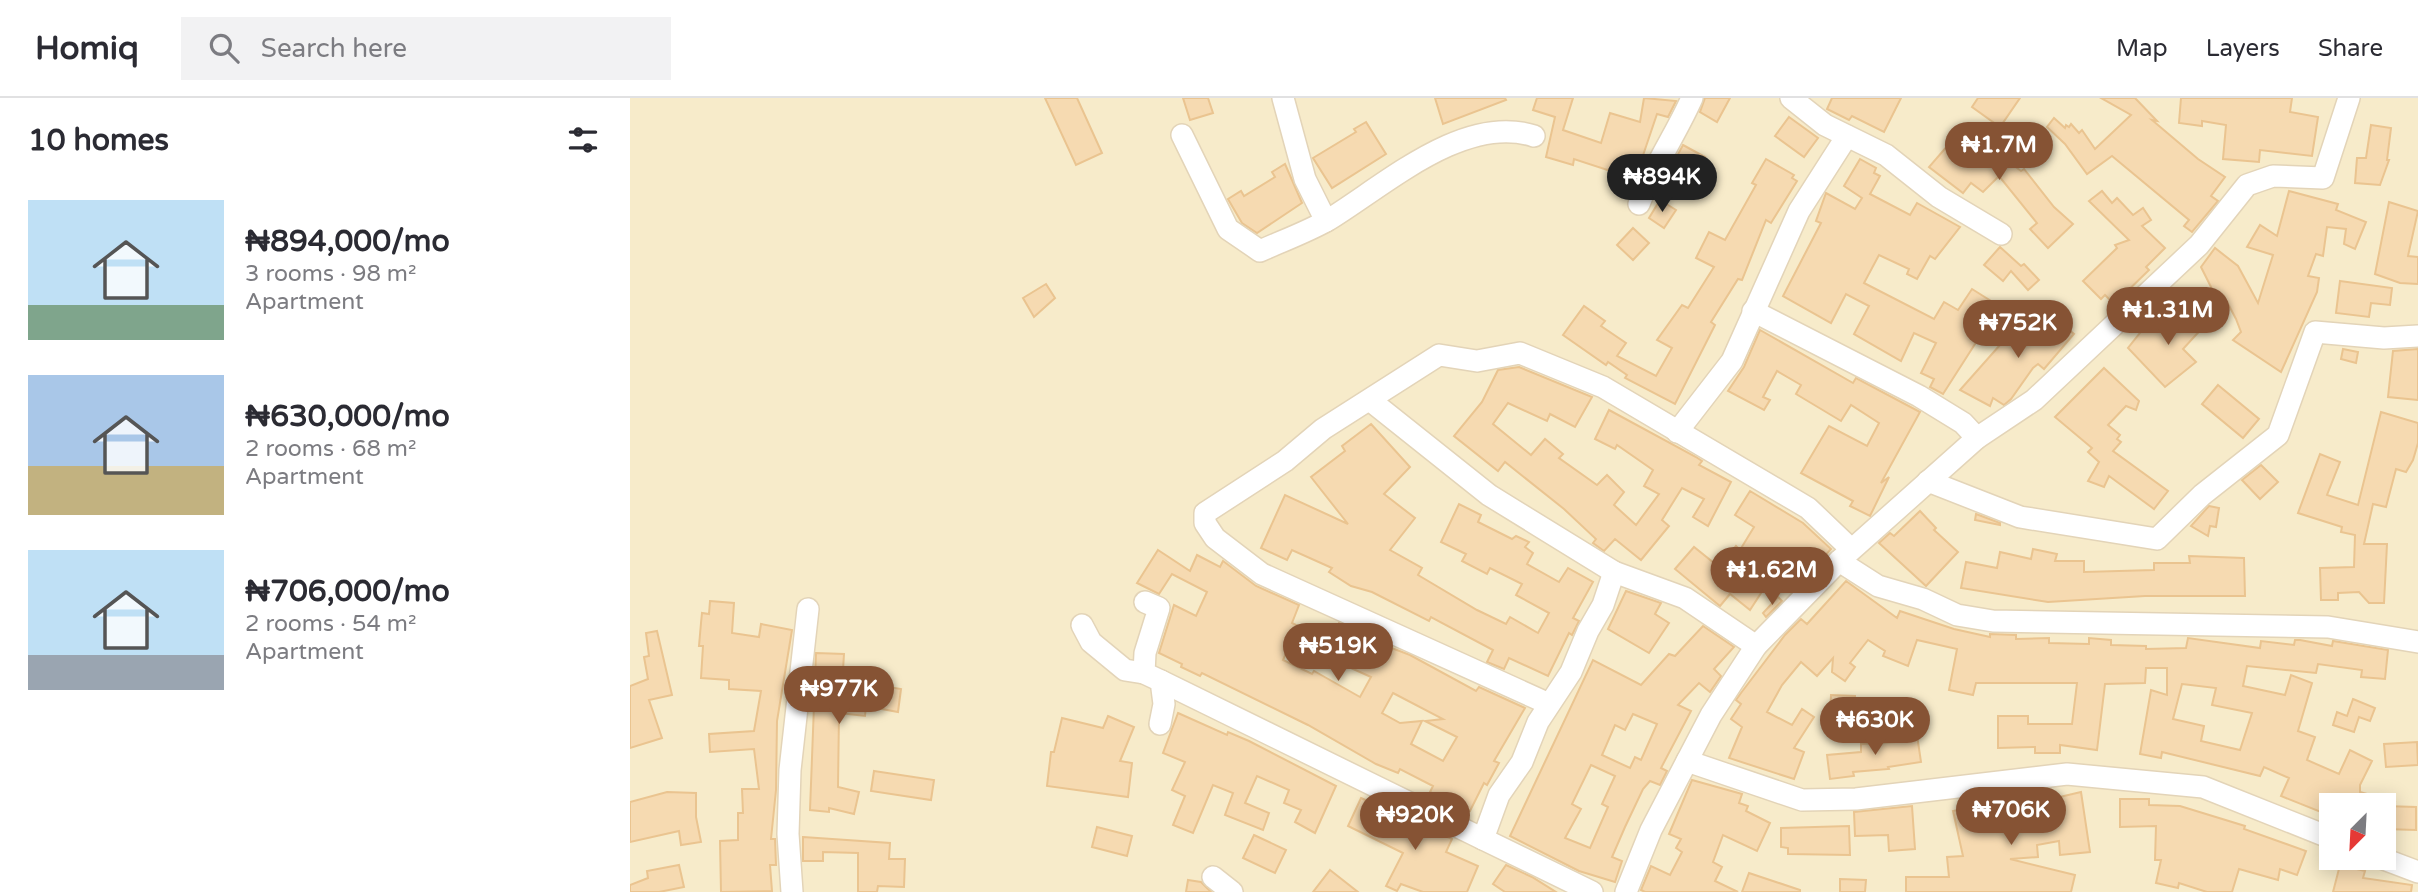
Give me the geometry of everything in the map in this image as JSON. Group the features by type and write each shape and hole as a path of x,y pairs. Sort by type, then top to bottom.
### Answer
{"street":[{"path":"1283,98 1305,178 1326,220"},
{"path":"1639,204 1654,164 1677,133 1692,98"},
{"path":"1791,98 1825,125 1886,155 1939,197 2001,234"},
{"path":"1626,892 1651,830 1687,761 1712,715 1756,646 1845,555 1977,438 2034,401 2144,298 2199,245 2247,185 2273,176 2323,178 2349,98"},
{"path":"1182,135 1228,229 1260,251 1326,220 1423,156 1471,138 1518,131 1534,136"},
{"path":"1677,432 1732,361 1752,311 1799,211 1847,136"},
{"path":"1752,311 1919,396 1963,423 1977,438"},
{"path":"1928,481 2020,517 2157,539 2202,495 2278,435 2315,332 2385,338 2418,336"},
{"path":"1549,704 1429,653 1262,574 1215,538 1205,523 1205,513 1285,461 1323,429 1371,401 1414,369 1439,355 1453,355 1477,361 1520,353 1603,387 1808,508 1845,555 1878,586 1923,599 1957,615 1993,621 2328,627 2418,642"},
{"path":"1371,401 1489,495 1614,572 1685,598 1756,646"},
{"path":"1483,839 1499,795 1522,762 1538,722 1571,671 1588,631 1603,605 1614,572"},
{"path":"1146,603 1159,608 1144,653 1164,704 1160,723"},
{"path":"792,892 789,878 790,770 808,609"},
{"path":"1082,625 1091,642 1125,670 1153,677 1592,892"},
{"path":"1687,761 1802,800 1856,799 2067,774 2203,787 2319,833"},
{"path":"2396,864 2418,872"},
{"path":"1213,877 1231,892"}],"shaded area":[{"path":"630,98 2418,98 2418,892 630,892"}],"building":[{"path":"1045,98 1077,98 1102,153 1076,165"},
{"path":"1183,98 1208,98 1213,113 1190,120"},
{"path":"1435,98 1505,98 1506,100 1443,124"},
{"path":"1537,98 1573,98 1563,130 1601,143 1610,113 1640,122 1644,98 1676,101 1668,117 1657,114 1635,179 1574,159 1573,165 1546,157 1555,117 1533,110"},
{"path":"1705,98 1730,98 1717,122 1700,112"},
{"path":"1832,98 1901,98 1884,132 1852,116 1849,120 1827,109"},
{"path":"1978,98 2020,98 2000,127 1972,107"},
{"path":"2101,98 2135,98 2157,121 2152,120 2198,159 2225,177 2211,196 2218,201 2192,232 2184,226 2189,220 2112,156 2087,174 2065,144 2047,127 2054,118 2065,128 2071,124 2079,133 2082,130 2095,149 2131,115"},
{"path":"2181,98 2292,98 2290,112 2318,117 2312,156 2260,150 2259,162 2223,159 2226,125 2202,121 2202,126 2179,123"},
{"path":"1789,117 1818,138 1804,157 1775,136"},
{"path":"1366,122 1386,154 1332,188 1313,158 1356,132 1354,129"},
{"path":"2371,125 2391,128 2389,160 2380,185 2355,183 2357,158 2366,158"},
{"path":"1962,129 1988,151 1991,148 2021,171 2024,169 2054,207 2073,224 2048,248 2030,229 2037,223 1999,176 1983,192 1971,183 1963,193 1929,167"},
{"path":"1683,145 1705,157 1692,181 1670,169"},
{"path":"1766,159 1794,175 1792,178 1797,181 1771,223 1766,220 1742,280 1738,279 1711,322 1715,325 1675,404 1625,378 1627,375 1608,362 1606,365 1563,335 1584,306 1605,321 1601,326 1626,343 1617,356 1656,376 1672,348 1657,340 1682,305 1688,308 1714,267 1696,258 1709,232 1725,240 1756,185 1752,183"},
{"path":"1860,159 1876,168 1874,173 1880,176 1870,194 1910,215 1917,203 1960,227 1935,259 1930,256 1917,279 1907,274 1909,269 1879,255 1864,283 1934,319 1944,302 1958,310 1972,289 1991,301 1986,307 1993,309 1988,315 1991,319 1943,394 1930,387 1934,379 1921,373 1936,343 1914,333 1901,361 1854,334 1869,306 1846,294 1831,323 1783,296 1821,223 1816,221 1826,193 1855,209 1862,198 1844,186"},
{"path":"1285,164 1302,203 1257,233 1242,223 1228,199 1241,191 1244,196 1275,177 1272,172"},
{"path":"2102,191 2112,203 2117,198 2133,215 2143,208 2151,220 2142,226 2165,248 2146,267 2149,270 2114,304 2105,295 2101,299 2083,281 2117,248 2115,245 2129,240 2089,201"},
{"path":"2289,191 2338,204 2336,210 2366,222 2355,249 2344,244 2346,229 2327,227 2323,256 2316,254 2308,276 2319,278 2317,292 2281,372 2233,340 2241,332 2236,319 2224,296 2217,299 2201,267 2215,248 2238,266 2258,303 2273,255 2247,247 2260,225 2277,236"},
{"path":"1660,200 1676,210 1664,228 1649,218"},
{"path":"2389,202 2418,211 2408,256 2418,257 2418,284 2400,283 2375,274"},
{"path":"1633,228 1649,243 1633,260 1617,245"},
{"path":"2000,247 2021,266 2024,264 2039,280 2028,290 2011,271 2003,281 1984,265"},
{"path":"2340,281 2392,288 2390,305 2371,303 2369,317 2336,313"},
{"path":"1046,284 1055,298 1034,317 1023,298"},
{"path":"2184,306 2205,325 2183,349 2196,362 2165,387 2128,348 2144,328 2146,331 2156,322 2163,330"},
{"path":"2045,311 2074,334 2044,369 2038,364 2033,368 2004,405 1993,398 1990,406 1960,390 2008,336 2014,341 2038,313 2041,316"},
{"path":"1760,330 1853,383 1856,378 1920,412 1881,483 1889,477 1870,516 1850,506 1853,501 1801,473 1829,426 1867,446 1879,423 1851,405 1841,421 1796,394 1801,385 1777,371 1763,397 1770,400 1764,410 1728,391 1744,367"},
{"path":"2343,349 2358,352 2356,363 2341,359"},
{"path":"2418,349 2418,400 2388,397 2393,351"},
{"path":"1519,367 1592,397 1575,427 1550,414 1547,421 1508,403 1493,424 1531,455 1545,439 1563,454 1559,458 1597,485 1607,475 1624,492 1614,505 1636,525 1659,494 1644,486 1653,470 1617,445 1615,449 1595,439 1609,410 1696,457 1702,461 1699,465 1731,482 1708,526 1693,517 1704,499 1682,488 1662,520 1669,526 1641,560 1615,539 1604,551 1593,543 1596,539 1564,509 1505,462 1498,471 1454,436 1482,402 1498,370"},
{"path":"2104,368 2139,401 2136,410 2126,406 2108,425 2120,435 2117,439 2121,442 2113,451 2168,491 2154,509 2109,476 2104,487 2088,481 2099,462 2088,452 2092,448 2055,417"},
{"path":"2218,385 2259,419 2243,438 2202,404"},
{"path":"2381,412 2418,423 2418,443 2413,460 2406,472 2396,469 2386,507 2373,504 2364,544 2387,544 2384,603 2369,603 2359,592 2338,593 2338,600 2321,600 2320,568 2354,567 2355,535 2341,532 2342,527 2298,513 2320,454 2340,462 2327,495 2358,505"},
{"path":"1371,424 1410,467 1384,494 1415,518 1390,550 1422,568 1418,575 1477,610 1506,624 1510,617 1538,633 1549,613 1516,595 1522,584 1490,568 1487,574 1462,561 1466,554 1441,542 1459,504 1481,515 1478,522 1512,539 1516,536 1529,542 1525,547 1533,553 1527,564 1559,582 1568,568 1593,582 1573,618 1579,621 1572,635 1569,633 1548,676 1509,658 1504,669 1487,662 1493,650 1431,617 1429,621 1372,592 1351,586 1329,572 1332,568 1292,550 1287,560 1261,548 1285,495 1348,524 1311,477 1345,451 1342,446"},
{"path":"2261,465 2278,482 2260,499 2242,480"},
{"path":"1750,491 1803,523 1831,549 1812,570 1789,550 1750,610 1730,594 1720,606 1675,569 1694,547 1719,567 1736,546 1740,550 1754,527 1735,515"},
{"path":"2209,506 2219,508 2216,527 2210,526 2208,536 2191,526"},
{"path":"1920,511 1936,528 1934,530 1958,552 1926,586 1879,543 1890,533 1894,536"},
{"path":"1976,514 2000,523 2000,525 1975,520"},
{"path":"2033,549 2057,554 2055,561 2084,561 2084,572 2154,570 2154,563 2190,563 2189,556 2244,558 2245,596 2145,596 2048,602 1961,588 1966,562 1997,568 2000,552 2031,559"},
{"path":"1158,550 1190,571 1197,555 1220,567 1223,561 1256,586 1299,605 1292,623 1298,626 1283,660 1312,674 1314,671 1360,697 1371,677 1322,655 1339,623 1353,630 1352,633 1410,655 1476,691 1479,687 1525,708 1494,761 1499,763 1487,785 1484,783 1470,811 1430,792 1433,786 1400,769 1398,773 1376,764 1308,725 1202,673 1200,676 1181,667 1182,664 1159,653 1174,605 1196,616 1207,592 1172,574 1159,594 1137,583","holes":["1393,693 1443,719 1425,721 1457,737 1443,761 1411,744 1422,721 1400,723 1382,713"]},
{"path":"1846,581 1897,618 1900,611 1954,629 1990,637 1990,634 2016,635 2016,639 2049,638 2049,643 2089,644 2089,638 2111,640 2111,645 2146,646 2146,649 2186,648 2188,638 2260,648 2261,641 2294,645 2295,640 2300,640 2332,646 2333,641 2388,650 2385,679 2361,677 2362,670 2318,664 2316,673 2247,666 2243,686 2285,695 2291,675 2312,683 2298,731 2315,737 2307,760 2339,774 2350,750 2372,761 2360,785 2360,792 2364,793 2319,793 2319,811 2281,796 2289,778 2264,767 2260,776 2162,752 2161,758 2140,754 2151,690 2167,695 2167,668 2146,668 2145,683 2105,684 2097,750 2060,745 2060,753 2035,753 2035,747 1998,748 1998,716 2028,716 2028,724 2072,724 2077,683 1976,683 1973,695 1949,690 1957,649 1917,640 1908,666 1883,656 1885,651 1868,640 1850,663 1855,667 1845,681 1832,672 1833,658 1817,676 1801,662 1782,685 1767,712 1792,725 1802,709 1814,717 1794,748 1804,752 1794,779 1729,758 1742,727 1731,719 1741,704 1736,700 1785,635 1801,619 1807,624","holes":["2182,684 2216,688 2212,705 2252,713 2240,750 2201,741 2204,726 2173,719"]},
{"path":"1626,591 1661,603 1655,614 1669,623 1649,653 1608,629"},
{"path":"1778,597 1782,601 1766,617 1763,613"},
{"path":"710,601 734,603 732,633 759,637 761,624 792,630 777,721 776,790 771,839 775,839 776,865 770,865 772,891 721,892 720,841 738,840 738,813 743,813 742,789 759,789 754,749 710,752 709,734 754,731 761,691 729,689 729,680 701,678 703,646 699,646 702,613 709,614"},
{"path":"1703,626 1734,647 1714,669 1721,676 1710,692 1699,683 1678,705 1691,711 1661,768 1667,771 1660,785 1650,781 1643,789 1625,827 1612,857 1622,861 1615,882 1579,871 1510,836 1593,660 1641,685 1669,654 1675,656","holes":["1633,714 1657,724 1641,760 1635,757 1630,768 1602,755 1615,725 1625,730","1591,765 1615,776 1602,804 1608,807 1590,848 1565,838 1581,809 1572,804"]},
{"path":"657,631 672,695 649,700 662,738 630,748 630,686 648,679 644,657 649,656 646,633"},
{"path":"816,653 844,654 843,670 865,670 865,683 901,689 898,712 866,706 865,716 839,713 838,787 859,792 854,814 829,808 829,812 810,810"},
{"path":"1831,695 1855,696 1854,720 1830,719"},
{"path":"2353,699 2375,708 2370,721 2359,717 2354,732 2333,725 2337,712 2347,716"},
{"path":"1178,713 1227,735 1228,732 1249,741 1336,786 1315,833 1295,822 1301,810 1284,803 1289,790 1257,776 1245,803 1269,813 1263,830 1225,815 1233,793 1213,785 1193,833 1173,825 1185,796 1172,790 1185,762 1163,753"},
{"path":"1108,716 1134,727 1120,761 1132,763 1128,797 1047,786 1051,752 1054,752 1062,718 1103,728"},
{"path":"1917,735 1921,762 1888,767 1889,769 1853,772 1854,776 1830,779 1827,755 1861,752 1861,744 1895,742 1895,738"},
{"path":"2417,742 2418,765 2386,767 2384,744"},
{"path":"874,771 934,780 931,800 871,791"},
{"path":"1692,780 1742,794 1739,803 1748,806 1746,811 1770,823 1757,851 1723,835 1713,862 1722,867 1715,881 1738,892 1645,892 1641,890 1651,866 1670,875 1682,852 1676,848 1681,839 1669,834"},
{"path":"667,792 696,793 696,817 701,842 681,845 679,831 630,842 630,802"},
{"path":"2081,792 2090,852 2060,855 2059,841 2037,845 2038,857 2010,859 2075,875 2071,892 1906,892 1906,877 1949,877 1947,857 1963,856 1953,811 1973,807 1971,799 1982,797 1983,802 2005,797 2008,809"},
{"path":"1361,798 1452,839 1446,852 1478,866 1467,892 1423,892 1401,884 1397,891 1386,886 1403,853 1348,826"},
{"path":"2120,799 2149,799 2149,805 2180,806 2245,826 2244,829 2306,851 2297,875 2280,869 2278,880 2239,869 2232,892 2207,892 2179,883 2178,888 2156,883 2161,860 2155,860 2156,826 2120,827"},
{"path":"1912,806 1915,849 1889,851 1888,835 1855,836 1854,812"},
{"path":"2396,806 2416,807 2416,830 2396,829"},
{"path":"1849,826 1850,855 1788,854 1788,848 1781,847 1781,828"},
{"path":"1097,827 1132,836 1127,856 1092,847"},
{"path":"1254,835 1286,850 1275,873 1243,858"},
{"path":"803,837 890,843 889,859 905,859 904,887 878,886 877,892 858,892 858,853 823,852 823,861 803,861"},
{"path":"679,865 684,887 659,892 630,892 630,885 648,878 647,871"},
{"path":"1506,865 1556,892 1505,892 1493,884"},
{"path":"1330,870 1358,892 1313,892"},
{"path":"2339,870 2361,870 2365,871 2363,878 2412,885 2411,892 2333,892"},
{"path":"1749,873 1800,890 1800,892 1742,892"},
{"path":"1840,879 1866,880 1865,892 1840,892"},
{"path":"1188,880 1201,882 1211,892 1186,892"}]}
